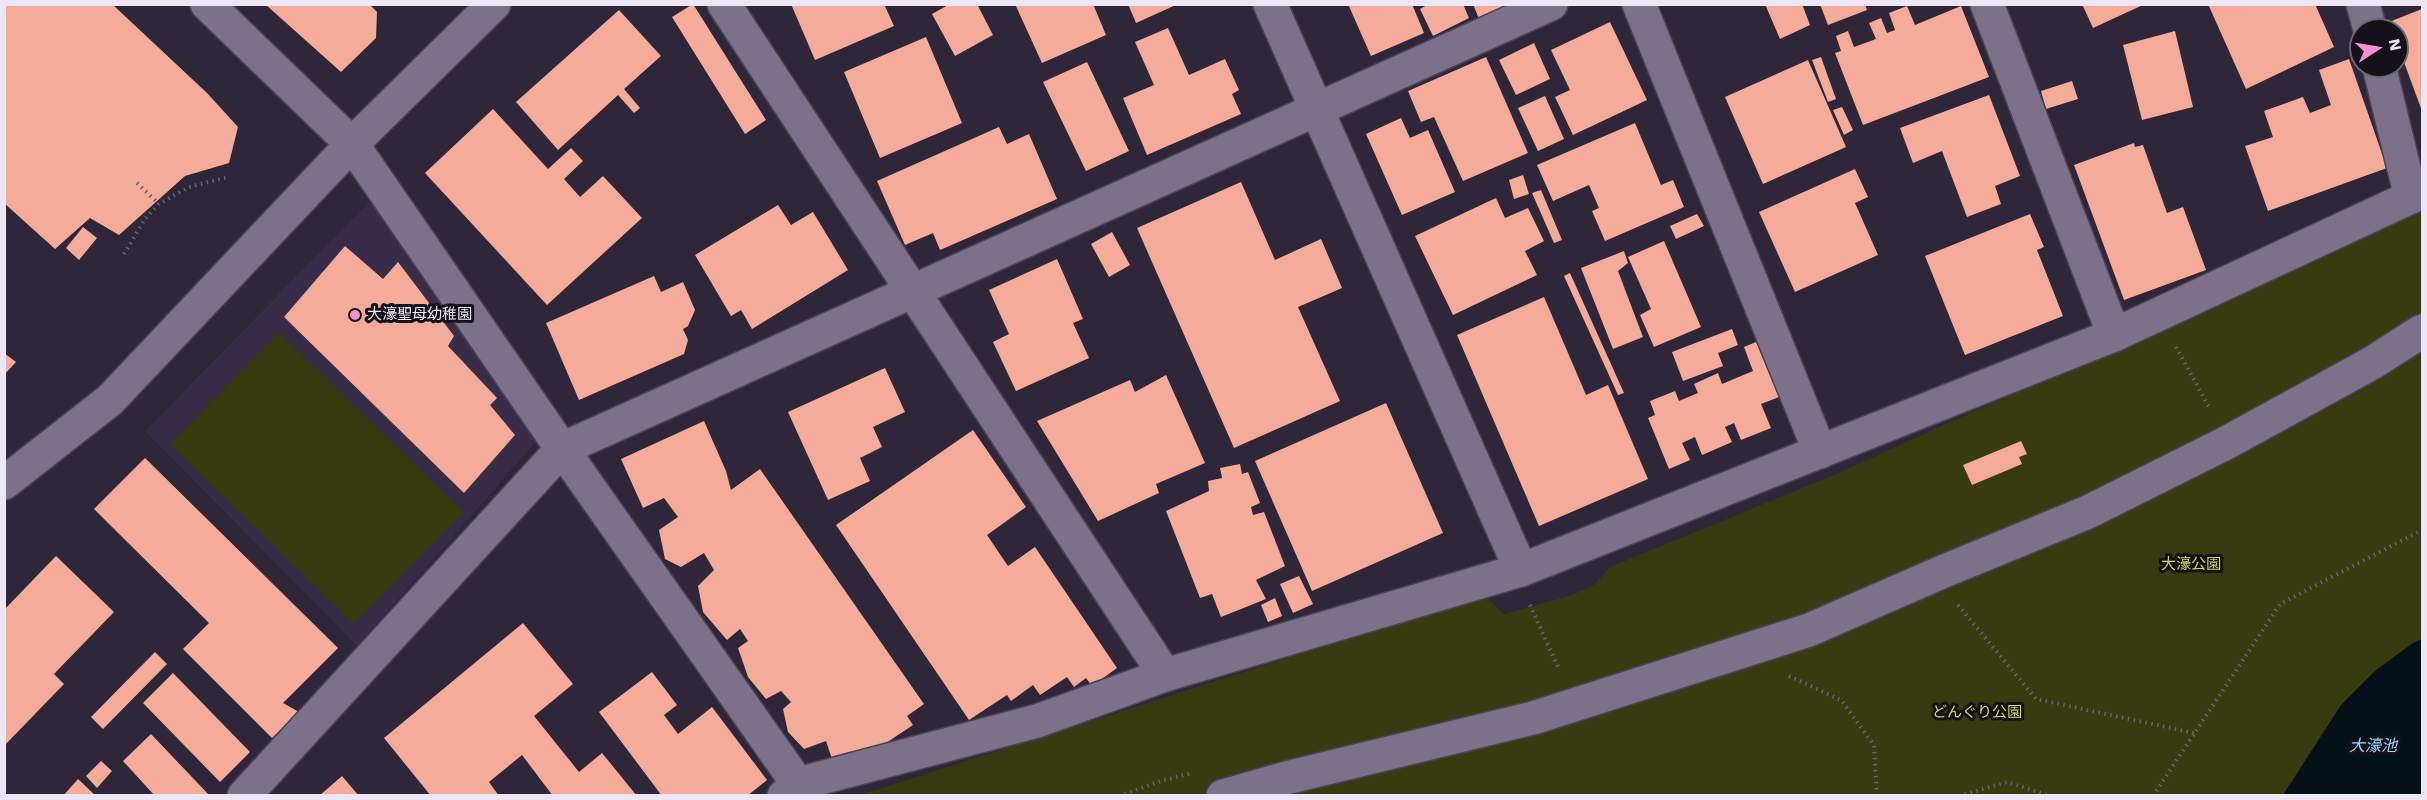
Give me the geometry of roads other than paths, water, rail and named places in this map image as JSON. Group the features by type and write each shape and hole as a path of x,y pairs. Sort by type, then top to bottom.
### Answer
{"street":[{"path":"207,4 352,144 562,449 791,790 1037,721 1165,675 1518,571 2114,335 2159,315 2417,194 2383,78"},
{"path":"4,483 111,400 352,144 494,4"},
{"path":"724,4 1165,675"},
{"path":"1270,4 1518,571"},
{"path":"244,795 562,449 1551,4"},
{"path":"1639,4 1820,452"},
{"path":"1988,4 2114,335"},
{"path":"1223,795 1576,706 1809,630 2088,512 2226,443 2372,363 2422,331"}],"water":[{"name":"大濠池","path":"2422,639 2422,795 2283,795 2341,705 2375,671"}],"place":[{"name":"大濠聖母幼稚園","path":"355,315"}],"park label":[{"name":"大濠公園","path":"2191,565"},
{"name":"どんぐり公園","path":"1977,713"}]}
